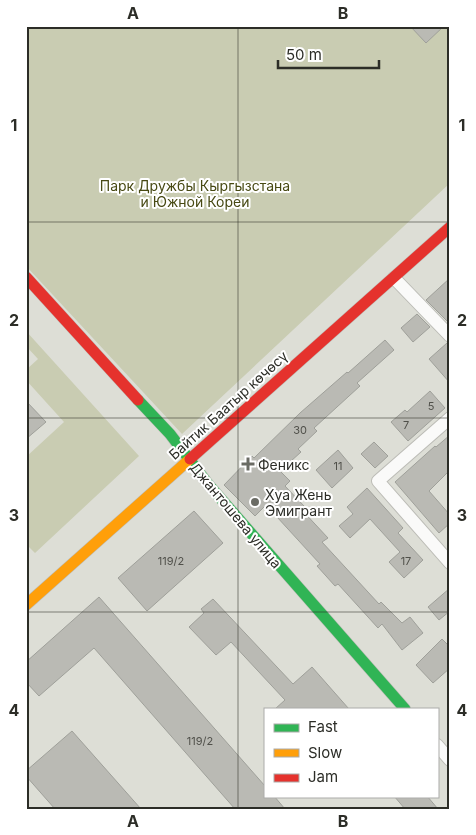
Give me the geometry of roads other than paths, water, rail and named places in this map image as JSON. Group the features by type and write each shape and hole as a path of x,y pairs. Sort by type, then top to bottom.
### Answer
{"street":[{"name":"Байтик Баатыр көчөсү","path":"26,605 450,227"},
{"name":"Джантошева улица","path":"26,277 170,434 208,484 404,708"},
{"path":"394,278 450,336"},
{"path":"450,418 378,481 450,563"}],"place":[{"name":"Феникс","path":"248,464"},
{"name":"Хуа Жень Эмигрант","path":"255,502"}],"park label":[{"name":"Парк Дружбы Кыргызстана и Южной Кореи","path":"195,194"}]}
